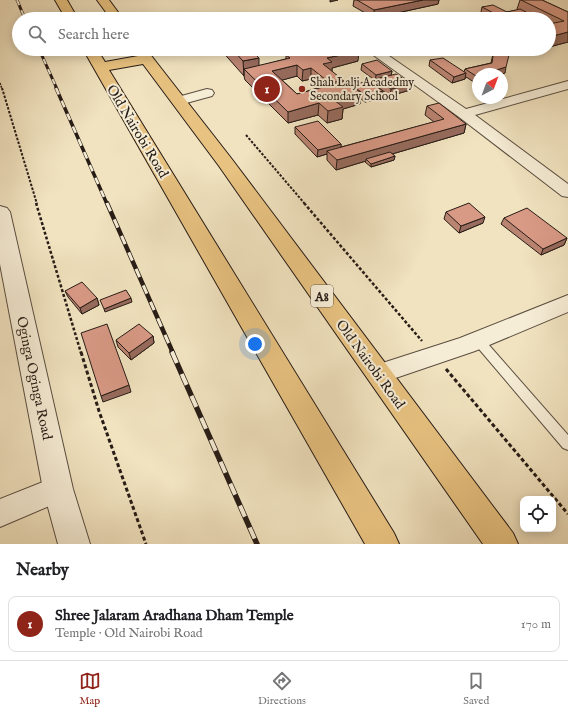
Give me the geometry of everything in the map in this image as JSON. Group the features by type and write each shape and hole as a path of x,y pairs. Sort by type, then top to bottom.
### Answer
{"highway":[{"path":"61,0 68,12"},
{"path":"103,0 111,12"},
{"path":"95,58 119,56"},
{"name":"Old Nairobi Road","path":"144,56 230,168 502,544"},
{"name":"Old Nairobi Road","path":"95,58 383,544"}],"street":[{"path":"381,56 464,114 568,192"},
{"path":"464,114 568,85"},
{"path":"178,101 207,93"},
{"name":"Oginga Oginga Road","path":"0,212 58,489 74,544"},
{"path":"378,374 436,356 568,303"},
{"path":"0,513 58,489"}],"lane":[{"path":"477,340 568,444"}],"path":[{"path":"0,83 99,411 146,544"},
{"path":"246,135 436,356 568,514"}],"building":[{"path":"357,0 423,0 374,10"},
{"path":"521,0 542,0 568,12 568,32 556,35 556,23 564,21 556,17 556,12 546,12"},
{"path":"493,5 507,12 492,12 482,7"},
{"path":"520,9 526,12 507,12"},
{"path":"238,56 257,56 259,58 243,61"},
{"path":"287,56 336,56 327,58 332,62 323,64 343,80 330,83 311,68 303,70 297,65 272,71 297,94 346,81 361,93 334,100 343,107 328,111 319,103 288,112 244,69 290,58"},
{"path":"493,56 509,56 506,67 503,68 472,68 472,73 465,69 492,63"},
{"path":"443,58 466,73 454,77 430,60"},
{"path":"377,60 392,71 376,75 362,64"},
{"path":"396,74 411,84 391,89 376,79"},
{"path":"368,81 383,91 366,96 352,85"},
{"path":"439,103 466,124 337,160 327,151 444,119 427,106"},
{"path":"318,121 341,144 318,150 295,127"},
{"path":"390,152 395,156 371,164 366,159"},
{"path":"469,203 485,217 461,226 446,212"},
{"path":"527,208 567,238 543,249 504,218"},
{"path":"82,282 97,298 80,308 65,291"},
{"path":"126,290 131,298 104,309 100,300"},
{"path":"107,324 129,385 101,396 81,333"},
{"path":"139,324 153,336 129,353 116,340"}],"railway":[{"path":"17,0 22,12"},
{"path":"42,56 57,89"},
{"path":"56,88 107,204"},
{"path":"107,203 173,353"},
{"path":"172,352 257,544"}],"place":[{"name":"Shree Jalaram Aradhana Dham Temple","path":"267,89"},
{"name":"Shah Lalji Acadedmy Secondary School","path":"302,89"}]}
